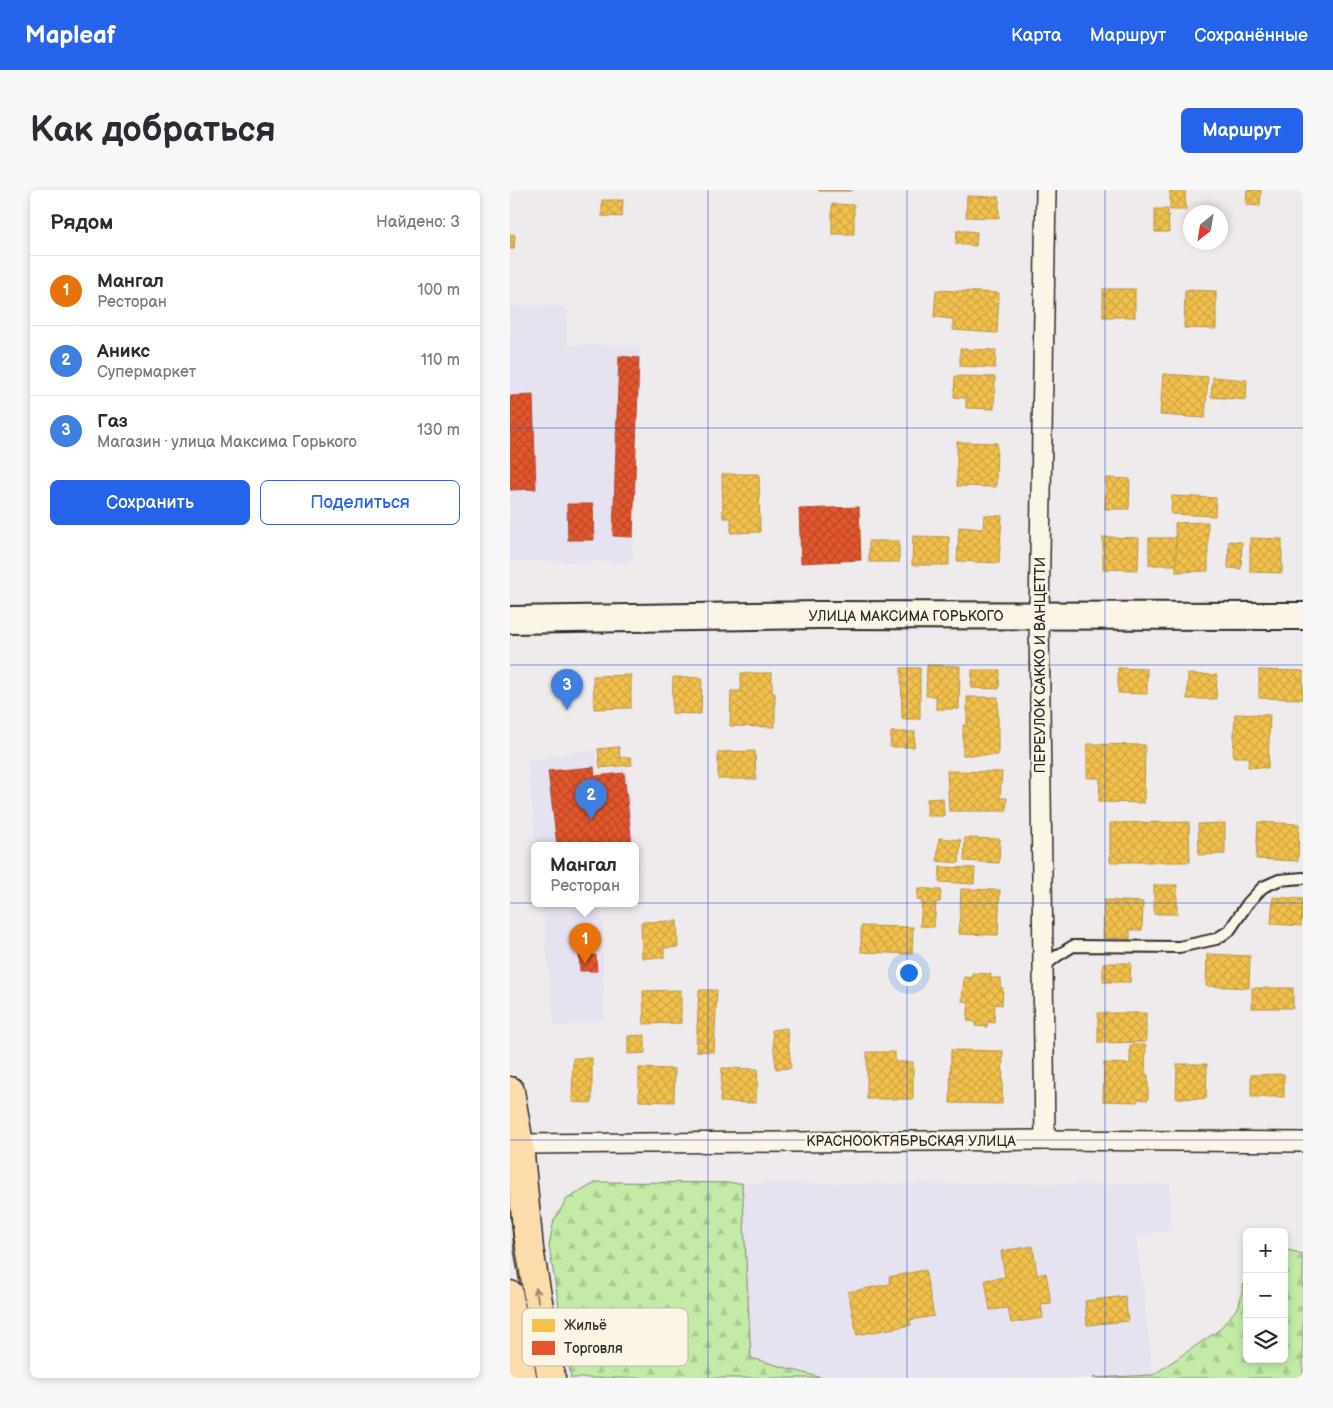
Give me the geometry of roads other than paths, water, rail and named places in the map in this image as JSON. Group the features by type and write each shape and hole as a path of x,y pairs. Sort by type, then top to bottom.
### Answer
{"main road":[{"name":"УЛИЦА МАКСИМА ГОРЬКОГО","path":"510,620 818,616 1303,616"},
{"path":"510,1091 519,1144 529,1250 539,1308"},
{"path":"510,1295 524,1378"}],"street":[{"name":"ПЕРЕУЛОК САККО И ВАНЦЕТТИ","path":"1045,1140 1039,616 1046,190"},
{"name":"КРАСНООКТЯБРЬСКАЯ УЛИЦА","path":"519,1144 1045,1140 1303,1142"}],"lane":[{"path":"1043,968 1073,946 1179,947 1216,939 1229,931 1251,899 1263,887 1279,880 1303,878"}],"tram line":[{"path":"510,1214 525,1308"},
{"path":"535,1366 537,1378"}],"place":[{"name":"Газ","path":"567,710"},
{"name":"Аникс","path":"591,820"},
{"name":"Мангал","path":"585,964"}]}
